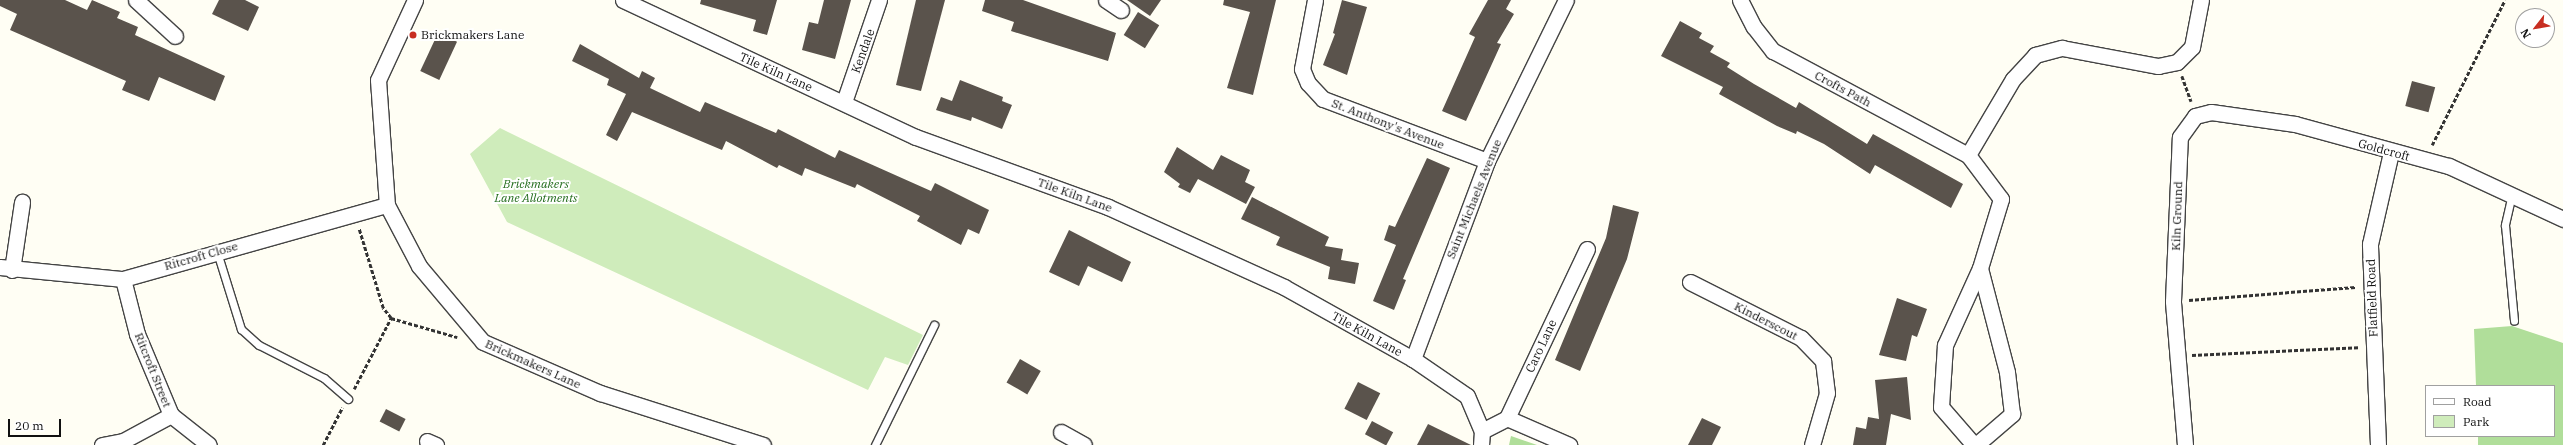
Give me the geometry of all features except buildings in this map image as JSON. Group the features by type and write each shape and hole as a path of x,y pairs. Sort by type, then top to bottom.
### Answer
{"street":[{"path":"136,0 175,36"},
{"name":"Brickmakers Lane","path":"415,0 378,80 387,206 419,266 483,342 600,394 763,445"},
{"name":"Tile Kiln Lane","path":"623,0 772,73 844,102 916,137 1108,207 1284,288 1413,359 1467,396 1481,438"},
{"name":"Kendale","path":"844,102 879,0"},
{"path":"1106,0 1121,10"},
{"name":"St. Anthony's Avenue","path":"1315,0 1302,69 1308,83 1323,99 1487,161"},
{"name":"Saint Michaels Avenue","path":"1413,359 1487,161 1566,0"},
{"name":"Crofts Path","path":"1740,0 1754,27 1773,51 1968,155 2001,199 1980,268 1945,346 1941,407 1975,445 2012,414 2007,372 1980,268"},
{"path":"1968,155 2013,79 2035,55 2062,48 2158,66 2178,62 2192,47 2201,0"},
{"name":"Goldcroft","path":"2195,116 2211,112 2295,124 2391,152 2449,166 2512,193 2563,219"},
{"name":"Kiln Ground","path":"2185,445 2173,301 2180,137 2195,116"},
{"name":"Flatfield Road","path":"2378,445 2370,244 2391,152"},
{"name":"Ritcroft Close","path":"22,202 6,268 123,279 387,206"},
{"name":"Caro Lane","path":"1507,418 1587,250"},
{"name":"Ritcroft Street","path":"123,279 137,334 171,415 209,445"},
{"name":"Kinderscout","path":"1690,282 1801,338 1823,362 1826,393 1812,445"},
{"path":"102,445 123,441 171,415"},
{"path":"1481,438 1507,418 1570,445"},
{"path":"1061,432 1084,445"}],"lane":[{"path":"2512,193 2505,225 2514,321"},
{"path":"217,252 241,329 259,345 324,378 348,399"},
{"path":"875,445 934,325"}],"path":[{"path":"2424,160 2505,0"},
{"path":"2178,62 2195,116"},
{"path":"354,214 383,308 392,318 483,342"},
{"path":"2173,301 2372,286"},
{"path":"323,445 392,318"},
{"path":"2178,355 2374,346"}],"green space":[{"name":"Brickmakers Lane Allotments","path":"500,128 923,335 908,365 885,357 868,390 507,222 470,154"},
{"path":"2512,326 2563,343 2563,445 2478,445 2478,437 2555,437 2555,385 2476,385 2474,329"},
{"path":"1511,436 1537,445 1509,445"}],"place":[{"name":"Brickmakers Lane","path":"413,35"}]}
